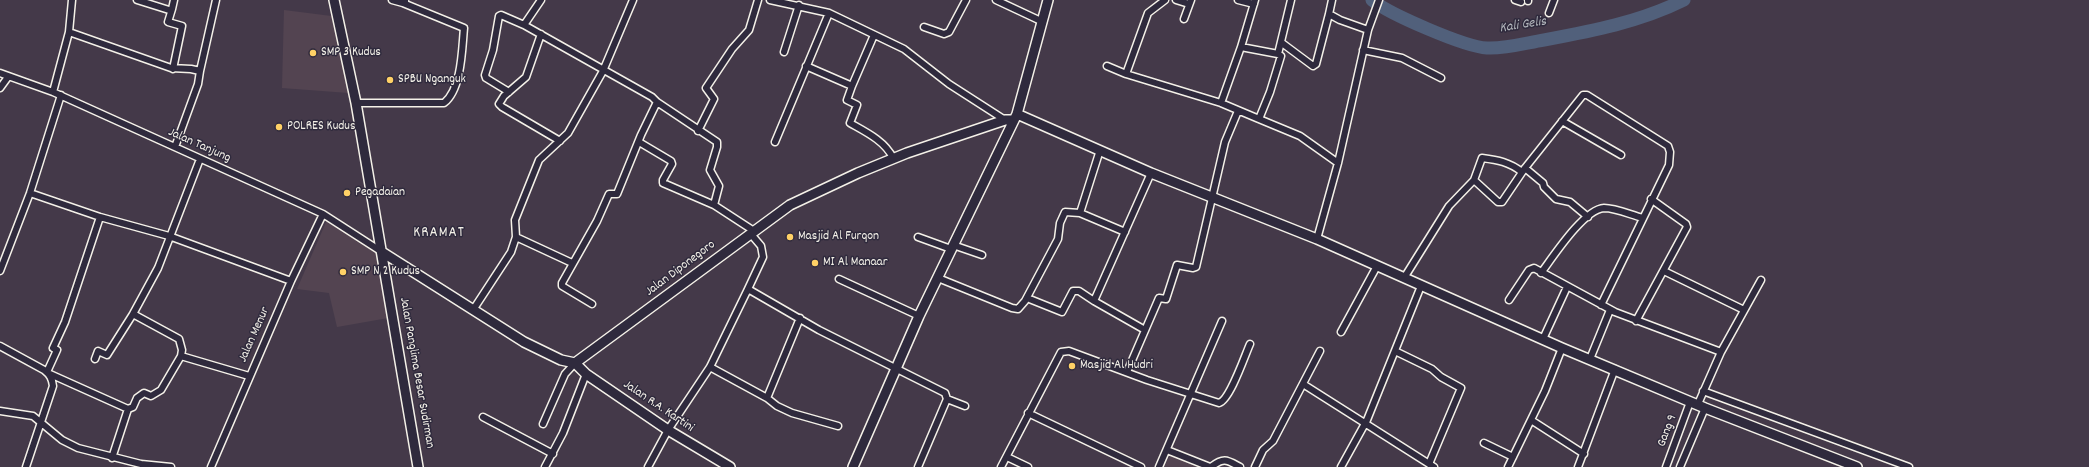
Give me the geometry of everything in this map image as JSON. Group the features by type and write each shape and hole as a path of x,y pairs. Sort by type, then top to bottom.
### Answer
{"main road":[{"name":"Jalan Panglima Besar Sudirman","path":"334,0 356,103 418,467"},
{"path":"853,467 919,316 1012,118 1043,22 1048,0"},
{"path":"1012,118 1100,150 1151,173 1317,239 1562,348 1616,369 1697,405 1857,467"},
{"name":"Jalan Diponegoro","path":"575,363 790,205 893,158 1012,118"},
{"path":"382,252 524,342 561,360 575,363"},
{"name":"Jalan R.A. Kartini","path":"575,363 586,374 668,430 730,467"}],"street":[{"path":"53,92 69,32 72,0"},
{"path":"137,0 167,10 172,9"},
{"path":"173,69 182,26 168,22 174,0"},
{"path":"175,147 198,84 216,0"},
{"path":"356,103 444,103 450,98 453,92 462,52 464,28 405,1 392,0"},
{"path":"524,25 541,0"},
{"path":"473,310 511,252 516,237 515,220 539,160 568,134 603,71 633,0"},
{"path":"698,131 714,99 713,96 706,91 706,88 732,49 749,30 758,0"},
{"path":"770,0 809,7 829,13 904,49 949,84 1012,118"},
{"path":"809,7 810,0"},
{"path":"924,27 944,34 949,32 966,0"},
{"path":"996,0 1043,22"},
{"path":"1126,74 1148,13 1166,0"},
{"path":"1176,0 1190,2 1184,19"},
{"path":"1220,103 1241,47 1254,2 1238,0"},
{"path":"1278,54 1282,43 1291,0"},
{"path":"1282,43 1307,63 1313,66 1316,64 1330,14 1332,0"},
{"path":"1317,239 1338,163 1368,30 1379,0"},
{"path":"1549,13 1554,0"},
{"path":"784,52 799,5"},
{"path":"775,142 829,13"},
{"path":"1330,14 1340,20 1368,30"},
{"path":"509,92 486,78 485,75 493,50 499,16 501,15 541,34 603,71 652,97 698,131 716,142 717,147 710,170 719,186 714,204"},
{"path":"69,32 173,69 191,69 200,71"},
{"path":"541,34 526,77 500,100 500,106 560,141"},
{"path":"874,35 847,100 857,105 850,123 889,150 893,158"},
{"path":"1241,47 1278,54 1281,56 1279,66 1259,119"},
{"path":"1364,50 1401,58 1441,78"},
{"path":"806,66 852,86"},
{"path":"1107,66 1126,74 1220,103 1300,136 1338,163"},
{"name":"Jalan Tanjung","path":"0,73 61,95 323,214 382,252"},
{"path":"0,88 8,77"},
{"path":"0,271 30,193 61,95"},
{"path":"1474,180 1500,203 1523,170 1581,97 1587,95 1668,146 1670,152 1669,165 1651,199 1601,305"},
{"path":"592,304 562,286 572,263 597,221 609,194 617,194 657,102"},
{"path":"1127,372 1160,298 1166,299 1177,265 1194,268 1196,267 1225,142 1238,111"},
{"path":"1562,121 1621,154"},
{"path":"639,142 671,161 672,164 663,180 663,183 714,204 752,232 761,246 763,257 710,367 668,430 648,467"},
{"path":"1080,213 1100,150"},
{"path":"1404,278 1449,206 1474,180 1482,158 1502,161 1523,170 1543,183 1544,188 1556,200 1571,203 1588,217"},
{"path":"95,359 98,351 108,355 133,314 158,268 169,236 200,159"},
{"path":"1094,301 1151,173"},
{"path":"30,193 100,217 169,236 291,280"},
{"path":"1636,321 1687,226 1670,211 1651,199"},
{"path":"1541,273 1588,217 1597,210 1606,208 1643,218"},
{"path":"938,278 1015,309 1022,307 1057,242 1060,223 1064,213 1068,211 1080,213 1125,232"},
{"name":"Jalan Menur","path":"210,467 291,280 323,214"},
{"path":"26,467 53,386 48,373 57,350 53,348 65,322 100,217"},
{"path":"516,237 572,263"},
{"path":"918,237 982,255"},
{"path":"1341,332 1377,266"},
{"path":"1508,300 1529,270 1534,268 1610,310 1722,352"},
{"path":"1664,271 1744,310"},
{"path":"840,279 919,316"},
{"path":"1680,467 1697,405 1722,352 1761,280"},
{"path":"1341,467 1365,423 1421,286"},
{"path":"1543,339 1567,287"},
{"path":"748,289 895,369 942,390 947,399 965,406"},
{"path":"1027,298 1062,312 1073,291 1079,291 1145,330"},
{"path":"1590,359 1610,310"},
{"path":"0,346 48,373 128,409 133,408 137,398 144,393 151,396 161,390 181,356 182,350 179,339 133,314"},
{"path":"767,398 800,318"},
{"path":"1159,467 1222,321"},
{"path":"1002,467 1028,413 1061,352 1069,351 1218,403 1223,401 1250,344"},
{"path":"1508,467 1546,391 1562,348"},
{"path":"1255,467 1263,450 1273,441 1320,351"},
{"path":"1303,384 1432,466 1461,388 1441,377 1432,369 1395,351"},
{"path":"181,356 249,376"},
{"path":"543,424 565,374 575,363"},
{"path":"710,367 767,398 777,406 792,413 838,426"},
{"path":"1578,467 1616,369"},
{"path":"545,467 553,454 586,374"},
{"path":"1704,390 1909,467"},
{"path":"918,467 947,399"},
{"name":"Gang 9","path":"1666,467 1697,405"},
{"path":"112,458 128,409"},
{"path":"0,411 33,416 62,440 78,448 112,458 171,467"},
{"path":"1028,413 1141,467"},
{"path":"483,417 553,454"},
{"path":"1531,420 1584,454"},
{"path":"1484,443 1513,457"},
{"path":"1167,450 1211,467 1220,460 1225,460 1240,467"},
{"path":"1006,457 1028,467"}],"shaded area":[{"name":"SMP 3 Kudus","path":"284,10 339,17 349,93 282,88"},
{"name":"SMP N 2 Kudus","path":"327,220 378,255 388,318 337,327 329,293 297,289"},
{"path":"1172,452 1208,467 1164,467"}],"waterway":[{"name":"Kali Gelis","path":"1372,0 1394,13 1428,29 1462,42 1487,48 1508,47 1616,25 1667,8 1684,0"}],"place":[{"name":"SMP 3 Kudus","path":"313,53"},
{"name":"SPBU Nganguk","path":"390,80"},
{"name":"POLRES Kudus","path":"279,127"},
{"name":"Pegadaian","path":"347,193"},
{"name":"Masjid Al Furqon","path":"790,237"},
{"name":"MI Al Manaar","path":"815,263"},
{"name":"SMP N 2 Kudus","path":"343,272"},
{"name":"Masjid Al Hudri","path":"1072,366"}],"district":[{"name":"KRAMAT","path":"439,234"}]}
